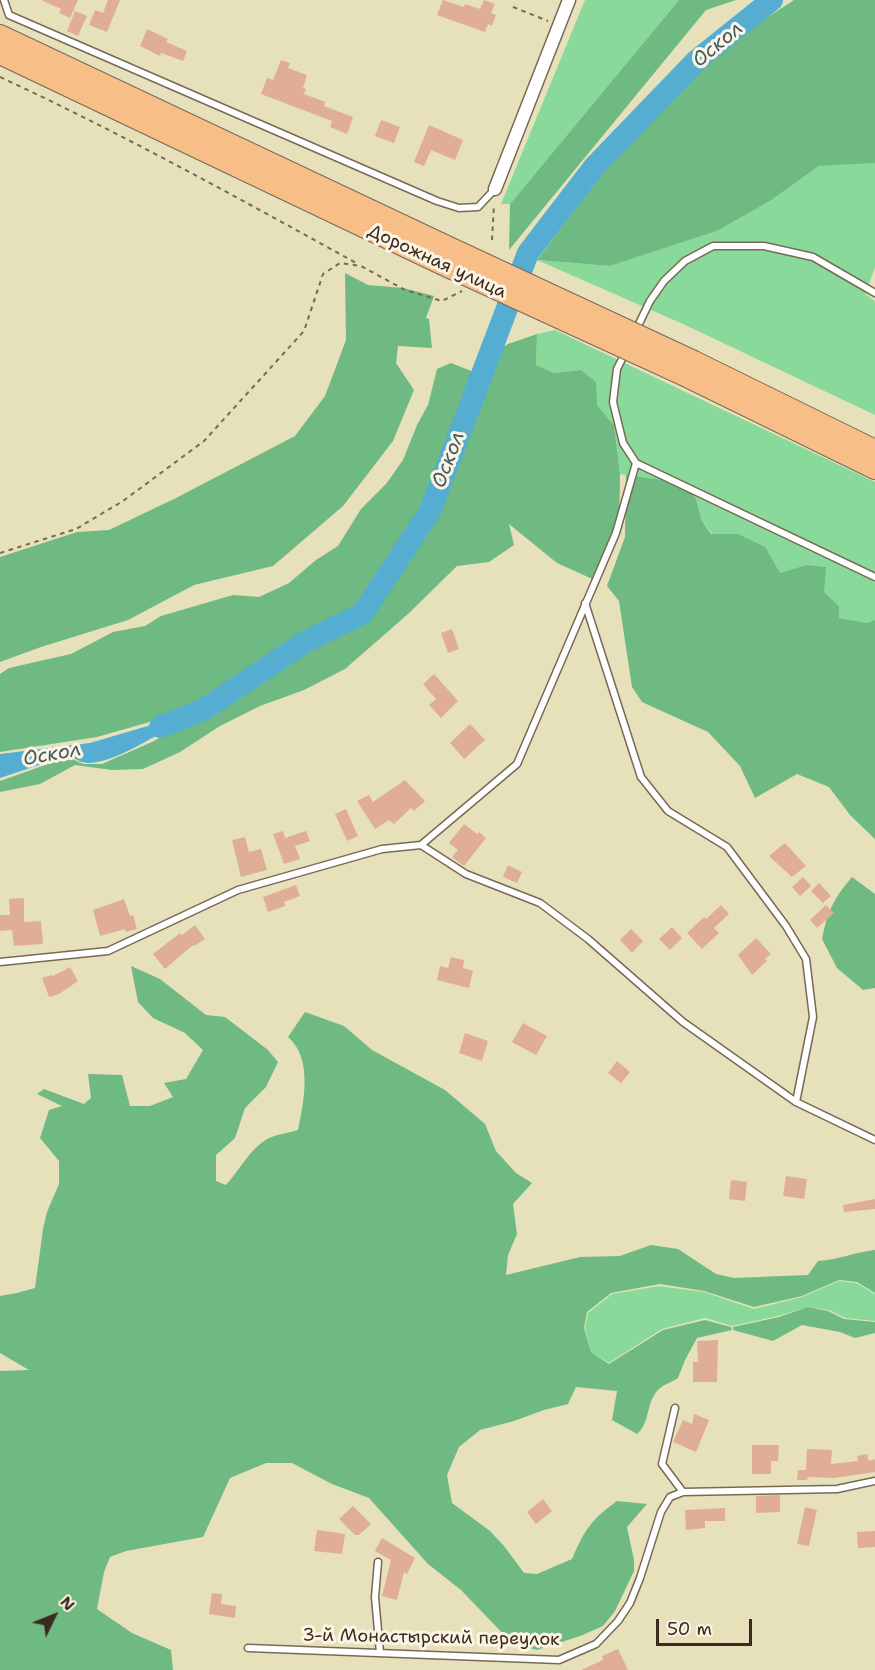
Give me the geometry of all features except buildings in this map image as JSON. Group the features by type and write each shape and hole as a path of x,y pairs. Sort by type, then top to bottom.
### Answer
{"main road":[{"name":"Дорожная улица","path":"0,35 444,255"},
{"name":"Дорожная улица","path":"0,54 691,369 875,450"},
{"name":"Дорожная улица","path":"691,369 875,470"}],"street":[{"path":"495,189 569,0"}],"lane":[{"path":"4,0 9,15 437,201 459,208 478,207 495,189"},
{"path":"875,293 813,257 764,246 713,246 685,261 664,281 650,301 618,369 613,402 623,443 636,463 875,577"},
{"path":"0,962 108,951 238,890 382,849 421,844 517,764 616,533 636,463"},
{"path":"585,603 641,777 668,811 727,847 786,926 806,959 813,1017 796,1102"},
{"path":"421,844 466,874 540,903 588,939 683,1022 796,1102 875,1140"},
{"path":"675,1408 662,1464 683,1492 837,1489 875,1481"},
{"name":"3-й Монастырский переулок","path":"248,1648 559,1660 597,1644 618,1621 630,1603 640,1578 661,1512 670,1497 683,1492"},
{"path":"378,1562 375,1597 380,1653"}],"path":[{"path":"513,7 559,26"},
{"path":"0,77 76,112 200,177 405,290 442,301 466,289"},
{"path":"492,240 495,189"},
{"path":"0,554 76,529 123,501 204,441 304,331 323,274 340,263 361,266"}],"green space":[{"path":"585,0 679,0 510,204 501,204"},
{"path":"679,0 736,0 706,10 509,250 510,204"},
{"path":"794,0 875,0 875,163 819,166 770,201 717,231 610,266 537,260 614,157 683,86 739,36"},
{"path":"875,163 875,268 865,294 875,301 875,415 683,324 537,260 610,266 717,231 770,201 819,166"},
{"path":"345,273 368,285 403,288 434,296 426,318 429,319 432,348 398,346 396,363 414,390 393,441 343,506 273,566 194,585 128,620 0,662 0,557 77,532 109,530 295,436 325,396 346,340"},
{"path":"555,330 875,482 875,620 867,623 839,618 839,606 824,593 806,565 780,573 738,534 712,534 702,521 696,499 645,479 620,474 614,425 597,405 581,370 554,373 536,365 537,334"},
{"path":"537,334 536,365 554,373 581,370 596,382 597,405 614,425 620,474 619,534 599,582 557,563 509,524 514,545 489,562 457,566 408,614 345,669 304,690 260,706 220,726 180,752 143,769 112,770 75,765 40,784 0,792 0,781 68,757 83,764 102,764 152,742 205,714 308,646 366,617 433,513 493,353 508,344"},
{"path":"451,363 474,372 418,515 357,609 305,634 210,698 160,719 97,737 0,752 0,674 9,668 71,654 113,632 145,626 161,616 233,595 259,597 289,583 316,560 338,546 361,509 386,484 403,460 428,405 437,369"},
{"path":"626,475 684,483 696,499 702,521 711,534 738,534 765,547 780,573 806,565 826,567 824,592 839,606 839,618 867,623 875,620 875,839 850,815 829,787 797,774 755,798 740,766 708,732 642,702 632,687 619,601 607,586 625,537"},
{"path":"852,877 875,894 875,988 863,990 837,968 822,939 832,906"},
{"path":"131,966 160,979 206,1015 225,1017 268,1050 278,1062 266,1087 245,1108 235,1138 216,1155 216,1181 226,1185 262,1142 298,1130 304,1094 304,1068 296,1046 288,1037 305,1012 344,1026 372,1050 445,1090 485,1124 496,1151 516,1173 532,1183 513,1204 517,1234 508,1255 506,1275 580,1257 620,1256 651,1245 678,1249 716,1274 734,1278 808,1275 818,1261 875,1250 875,1293 857,1282 839,1280 802,1296 754,1307 704,1291 660,1284 611,1293 587,1312 584,1328 591,1352 609,1364 663,1330 705,1320 731,1327 732,1330 697,1338 678,1378 657,1391 644,1424 637,1434 612,1420 617,1391 576,1387 568,1404 480,1430 459,1447 447,1475 452,1503 490,1531 524,1573 537,1574 572,1559 590,1526 617,1501 647,1504 627,1527 634,1571 615,1611 603,1626 580,1636 537,1650 512,1643 461,1590 428,1564 369,1498 332,1484 292,1463 266,1463 230,1478 203,1537 126,1551 110,1557 104,1572 97,1609 132,1633 171,1650 173,1670 0,1670 0,1371 29,1370 0,1353 0,1296 35,1288 43,1229 47,1212 59,1184 59,1161 40,1138 49,1110 62,1106 37,1094 44,1089 84,1104 91,1098 88,1074 122,1075 130,1106 150,1106 173,1097 164,1083 186,1079 203,1050 185,1033 153,1018 138,1002"},
{"path":"839,1281 856,1283 875,1294 875,1321 845,1318 829,1310 808,1307 732,1326 705,1318 662,1329 609,1363 591,1352 585,1328 588,1313 612,1294 659,1286 704,1292 754,1309 802,1297"},
{"path":"808,1307 828,1311 844,1319 875,1322 875,1333 855,1338 840,1332 802,1325 773,1341 733,1330 733,1327 779,1317"}],"water":[{"path":"192,713 138,746 107,760 93,763 82,762 69,755 0,778 0,754 90,743"}],"waterway":[{"name":"Оскол","path":"160,727 203,710 305,642 362,614 430,511 528,253 594,167 697,60 772,0"}]}
